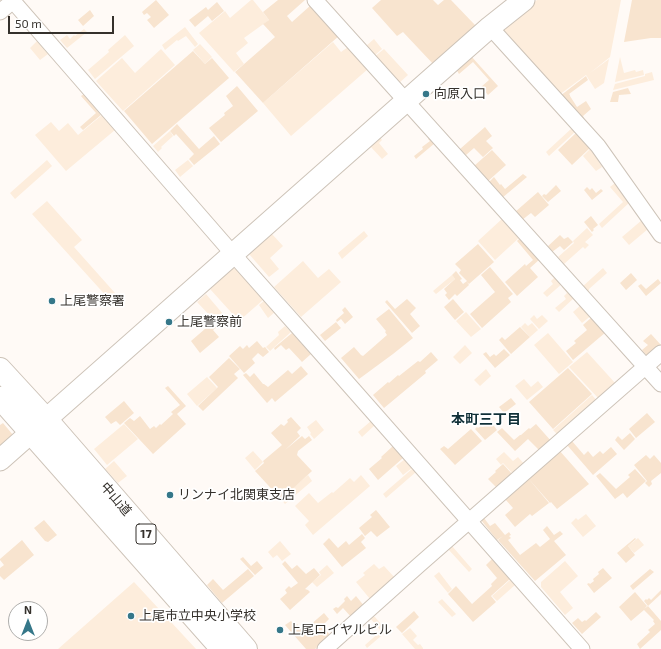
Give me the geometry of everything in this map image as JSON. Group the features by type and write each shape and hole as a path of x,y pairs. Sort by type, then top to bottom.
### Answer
{"highway":[{"name":"中山道","path":"0,369 38,426 222,649"},
{"name":"中山道","path":"0,398 38,426 246,649"}],"street":[{"path":"0,12 13,0 233,254 582,649"},
{"path":"315,0 661,384"},
{"path":"0,460 490,27 524,0"},
{"path":"490,27 598,146 661,235"},
{"path":"325,649 661,353"}],"shaded area":[{"path":"156,0 169,15 154,28 147,20 151,17 147,13 144,15 142,12"},
{"path":"251,0 253,0 269,20 244,38 248,43 236,53 244,64 234,72 199,33 225,11 230,18"},
{"path":"278,0 305,0 287,16 292,22 311,5 340,35 263,103 235,72 275,37 263,24 269,20 263,12"},
{"path":"381,0 433,0 438,5 444,0 451,0 475,25 475,30 435,66 403,32 397,36 372,8"},
{"path":"537,0 621,0 610,57 590,73 609,59 604,83 595,89 586,75 559,95 503,34 502,27"},
{"path":"632,0 661,0 661,38 624,42"},
{"path":"217,2 224,11 212,21 208,16 195,27 189,20 206,7 208,10"},
{"path":"90,10 94,16 83,26 78,20"},
{"path":"185,27 198,44 195,47 186,36 178,41 177,40 165,50 162,45"},
{"path":"84,29 87,32 67,48 60,40 67,35 70,39"},
{"path":"125,35 134,46 95,79 88,70 109,52 108,50"},
{"path":"374,39 382,49 374,56 366,46"},
{"path":"37,41 48,54 40,60 30,48"},
{"path":"333,42 341,52 348,47 368,69 291,136 263,103"},
{"path":"200,44 212,57 205,64 193,50"},
{"path":"161,49 175,65 123,111 96,81 122,58 135,73"},
{"path":"384,49 408,75 398,84 374,57"},
{"path":"193,51 205,64 212,58 229,78 152,144 124,111"},
{"path":"471,56 498,86 488,95 481,87 489,80 473,62 459,74 456,69"},
{"path":"620,57 624,73 635,70 636,72 643,70 644,75 615,82"},
{"path":"652,72 654,80 613,90 615,84 645,76 645,74"},
{"path":"586,76 588,80 569,94 577,107 586,101 591,109 583,116 584,118 581,120 560,96"},
{"path":"237,86 258,111 221,142 209,128 225,115 224,113 233,106 226,96"},
{"path":"628,88 631,94 619,95 618,102 610,102 613,92"},
{"path":"84,94 101,115 83,130 80,127 96,113 81,96"},
{"path":"102,115 115,130 66,171 35,135 51,122 59,131 68,123 78,135"},
{"path":"177,124 199,149 214,136 220,144 194,165 189,159 194,154 176,134 174,136 170,131"},
{"path":"485,127 492,136 486,141 493,148 483,157 474,148 466,155 460,149"},
{"path":"572,128 576,131 549,156 546,152"},
{"path":"170,131 173,136 161,147 162,148 158,152 153,146"},
{"path":"577,132 590,148 572,165 558,150"},
{"path":"379,136 382,140 379,143 388,154 382,159 369,145"},
{"path":"430,137 435,143 416,159 414,156 430,141 428,139"},
{"path":"591,148 602,167 596,171 583,156"},
{"path":"492,150 506,165 487,182 474,166"},
{"path":"47,160 52,166 15,199 10,193"},
{"path":"188,160 193,166 180,177 175,170"},
{"path":"523,174 527,177 502,198 489,182 494,177 505,189"},
{"path":"615,183 630,202 602,228 599,224 623,202 610,187"},
{"path":"556,185 561,191 548,202 542,196 544,194 546,195"},
{"path":"587,187 590,190 592,188 596,193 601,189 603,191 592,200 584,190"},
{"path":"538,192 549,205 535,217 531,213 522,220 515,212"},
{"path":"47,201 82,240 74,247 123,302 117,308 32,214"},
{"path":"591,216 598,225 592,232 584,222"},
{"path":"503,218 520,237 495,260 478,241"},
{"path":"642,220 648,229 629,245 622,237"},
{"path":"587,228 593,235 585,242 589,245 585,249 583,247 564,264 558,257 574,243 573,241"},
{"path":"364,231 368,236 342,259 338,253"},
{"path":"272,234 283,246 270,258 279,269 269,277 249,254"},
{"path":"560,235 564,239 568,237 573,242 564,250 560,246 552,252 547,247"},
{"path":"521,237 540,259 530,268 538,277 517,296 505,282 525,264 526,266 533,260 517,241"},
{"path":"478,244 494,262 469,284 467,282 469,285 457,296 455,294 449,300 445,295 447,293 444,289 455,279 452,275 456,271 462,279 460,280 463,284 467,281 459,273 461,270 455,264"},
{"path":"303,261 318,278 329,269 341,282 301,317 274,287"},
{"path":"490,267 513,294 508,298 511,302 482,328 470,314 495,292 481,275"},
{"path":"233,268 236,269 263,300 239,321 210,289"},
{"path":"603,268 607,273 587,292 582,287"},
{"path":"552,269 563,283 547,297 543,293 553,284 551,281 554,278 548,272"},
{"path":"631,273 637,280 626,290 620,283"},
{"path":"452,275 455,279 436,294 433,291"},
{"path":"658,279 661,283 646,296 638,286 641,284 646,289"},
{"path":"564,285 575,297 559,312 555,308 566,299 564,296 567,293 562,287"},
{"path":"206,294 223,314 215,321 197,302"},
{"path":"407,299 416,308 410,314 420,326 412,333 385,302 387,300 395,309"},
{"path":"453,299 464,312 455,320 444,307"},
{"path":"265,300 275,312 268,318 259,305"},
{"path":"582,304 592,315 582,323 573,312"},
{"path":"345,307 353,317 345,324 341,319 337,322 336,320 344,313 342,310"},
{"path":"389,309 413,338 359,379 341,358 354,347 363,356 387,335 385,332 386,331 376,319"},
{"path":"466,312 481,329 471,337 456,321"},
{"path":"534,315 537,319 542,315 548,321 539,329 530,319"},
{"path":"592,317 606,332 573,360 566,351 576,343 574,341 587,330 583,325"},
{"path":"213,322 217,327 213,330 219,337 200,353 191,341"},
{"path":"336,322 341,328 325,341 320,335"},
{"path":"525,323 528,326 532,323 538,330 530,337 521,327"},
{"path":"285,326 291,332 270,351 266,347 279,335 278,332"},
{"path":"520,327 530,337 511,354 499,340 502,337 505,340"},
{"path":"292,333 311,354 302,362 289,348 286,350 281,345 275,350 274,348"},
{"path":"548,333 573,362 559,374 534,345"},
{"path":"651,334 661,345 648,357 642,350 648,345 643,341"},
{"path":"257,341 269,352 263,357 258,353 252,359 255,363 244,373 229,356 240,346 243,349 247,345 249,348"},
{"path":"465,345 472,353 460,364 453,357"},
{"path":"504,349 510,355 495,368 483,354 486,352 490,357 494,354 496,356"},
{"path":"431,352 438,360 425,371 426,373 384,408 373,395 388,382 389,383 398,375 399,376 418,361 420,362"},
{"path":"587,352 616,384 599,399 569,367"},
{"path":"229,358 240,369 234,374 238,378 203,411 198,406 218,387 209,377"},
{"path":"301,366 308,374 275,402 272,398 267,403 243,375 246,373 250,377 254,373 263,384 268,387 288,370 292,374"},
{"path":"568,368 592,394 553,429 529,402"},
{"path":"486,369 491,376 480,386 474,380"},
{"path":"207,377 217,388 197,406 187,394"},
{"path":"524,379 531,387 538,381 543,387 527,400 515,386"},
{"path":"168,386 186,406 177,414 186,424 153,454 124,423 130,418 134,421 140,416 150,429 154,426 156,428 160,424 161,425 173,414 171,412 180,405 165,388"},
{"path":"592,395 598,402 559,436 553,430"},
{"path":"511,398 516,404 504,413 499,407"},
{"path":"124,401 134,413 120,425 116,421 111,424 105,417"},
{"path":"647,413 655,422 636,438 629,429"},
{"path":"291,417 301,428 297,432 300,436 285,450 302,436 305,439 309,436 312,440 298,451 297,455 312,471 286,495 279,497 255,471 264,463 263,461 282,445 271,433 281,424 284,426 288,422 287,420"},
{"path":"316,420 324,430 314,439 307,427"},
{"path":"371,421 375,425 362,437 358,432"},
{"path":"491,422 497,430 485,440 475,429 477,427 485,426"},
{"path":"3,423 13,435 0,447 0,425"},
{"path":"124,424 138,439 107,465 94,449"},
{"path":"536,424 552,442 539,450 528,439 515,451 497,432 502,428 514,440"},
{"path":"471,429 482,441 455,465 440,449 444,446 448,449"},
{"path":"630,433 635,439 624,450 615,440 618,436 622,440"},
{"path":"572,441 584,455 588,451 593,457 600,451 603,454 611,447 617,454 593,475 567,445"},
{"path":"393,446 403,458 378,480 369,469"},
{"path":"559,450 589,484 557,509 528,478"},
{"path":"253,451 263,462 255,470 245,458"},
{"path":"504,452 513,461 518,457 525,465 514,475 503,463 501,465 496,459"},
{"path":"646,455 650,459 654,455 661,463 661,473 651,481 652,484 649,487 645,483 647,481 634,465"},
{"path":"405,459 412,468 403,475 396,466"},
{"path":"114,461 127,476 118,483 105,469"},
{"path":"503,464 513,475 498,489 488,479"},
{"path":"412,469 416,472 386,498 383,494"},
{"path":"635,469 646,481 627,498 623,493 615,499 596,476 600,473 616,489 630,477 628,475"},
{"path":"308,475 312,481 285,504 279,497 285,495"},
{"path":"361,475 370,486 313,535 305,525 309,521 295,506 309,493 318,503 332,492 333,493 350,478 354,482"},
{"path":"528,478 549,503 532,516 530,514 515,527 505,515 513,508 505,499"},
{"path":"376,510 390,527 377,537 371,531 365,536 359,528 372,517 370,515"},
{"path":"586,514 596,526 583,537 571,523 576,518 578,520"},
{"path":"484,518 490,526 495,523 505,535 509,532 511,535 509,536 511,538 508,540 520,555 536,543 540,547 550,539 543,530 547,526 554,535 560,531 563,534 554,541 566,555 535,581 498,540 503,536 497,540 481,520"},
{"path":"44,520 57,535 48,542 45,541 34,528"},
{"path":"362,534 365,538 361,542 366,548 342,567 323,544 329,538 338,548 346,541 349,545"},
{"path":"635,538 636,539 628,546 635,555 626,563 617,553"},
{"path":"638,538 644,545 634,553 628,546"},
{"path":"22,540 34,555 4,580 0,576 0,568 4,565 0,559"},
{"path":"280,541 291,554 282,561 277,555 273,558 268,552"},
{"path":"452,546 472,569 469,572 448,549"},
{"path":"243,557 251,566 257,561 263,568 255,575 240,559"},
{"path":"492,559 510,579 491,596 496,602 473,622 448,594 456,586 472,604 492,586 491,584 497,578 486,565"},
{"path":"285,561 292,569 297,565 306,574 314,568 320,575 305,589 310,592 290,610 280,599 287,593 285,590 289,586 291,588 298,583 282,564"},
{"path":"565,561 578,576 560,592 573,608 565,615 541,587 541,582"},
{"path":"374,564 379,569 384,566 396,579 370,599 356,582 365,575 363,573"},
{"path":"327,565 334,573 317,587 312,582 321,575 319,572"},
{"path":"603,568 612,578 594,593 587,584 594,581 593,579"},
{"path":"248,569 254,576 222,603 207,585 213,579 223,590"},
{"path":"650,569 654,572 633,590 630,586"},
{"path":"439,572 452,589 448,593 434,576"},
{"path":"510,580 515,585 497,601 492,596"},
{"name":"上尾市立中央小学校","path":"134,582 196,649 58,649"},
{"path":"661,590 661,594 648,606 644,601 649,598 651,600"},
{"path":"635,592 647,606 644,609 648,606 661,621 661,630 640,649 637,644 650,632 648,630 655,624 653,621 654,620 644,610 631,621 619,607"},
{"path":"347,596 351,601 356,596 365,607 352,618 343,608 337,614 333,609 336,607 338,608 345,601 344,599"},
{"path":"442,599 456,614 452,617 438,602"},
{"path":"414,611 419,617 402,633 396,627"},
{"path":"596,612 601,617 582,634 572,623 578,618 582,622 585,620 586,621"},
{"path":"324,613 329,619 322,626 331,636 315,649 306,649 285,625 291,621 295,626 297,624 303,631"},
{"path":"373,616 387,631 367,648 365,645 381,631 370,618"},
{"path":"410,628 417,636 413,640 418,645 420,644 423,649 415,649 402,634"}],"place":[{"name":"向原入口","path":"426,94"},
{"name":"上尾警察署","path":"52,301"},
{"name":"上尾警察前","path":"169,322"},
{"name":"リンナイ北関東支店","path":"170,495"},
{"name":"上尾市立中央小学校","path":"131,616"},
{"name":"上尾ロイヤルビル","path":"280,630"}],"district":[{"name":"本町三丁目","path":"486,419"}]}
